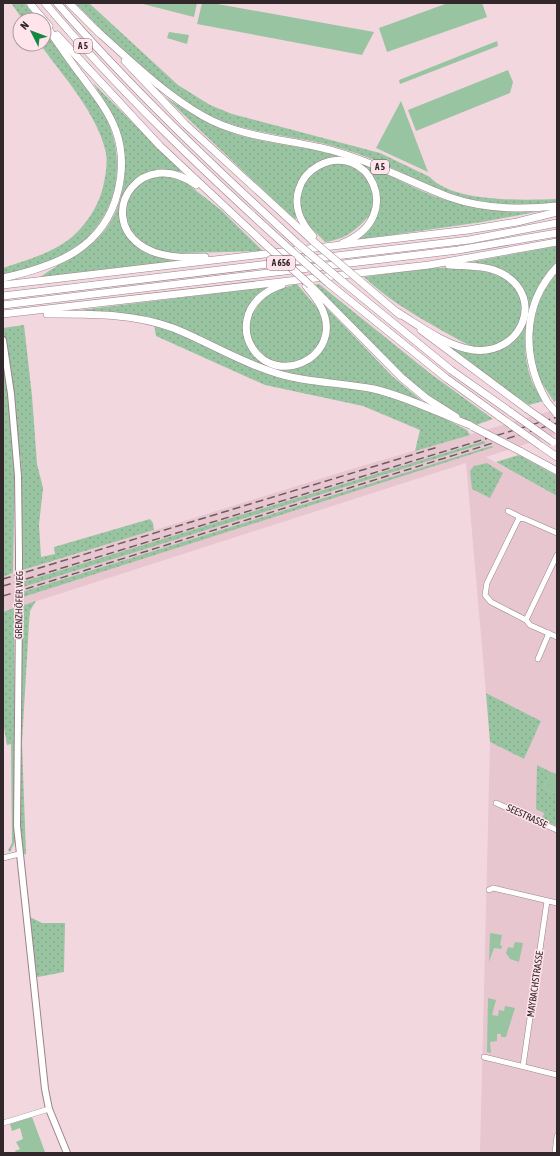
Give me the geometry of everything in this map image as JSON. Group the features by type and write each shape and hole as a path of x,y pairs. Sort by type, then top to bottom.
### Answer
{"highway":[{"name":"A 5","path":"45,3 163,131 284,245 328,283 446,378 557,457"},
{"name":"A 5","path":"58,3 172,126 298,244 342,282 451,370 555,443"},
{"name":"A 5","path":"69,3 185,124 316,241"},
{"path":"30,4 154,140 268,247 298,278"},
{"name":"A 5","path":"97,31 162,88 204,117 227,127 265,138 332,150 357,158 438,192 468,202 516,208 557,206"},
{"path":"3,278 55,263 70,256 85,246 97,234 112,211 122,172 120,144 109,116 52,34"},
{"path":"333,247 350,241 364,230 372,221 376,210 377,198 372,181 365,172 350,163 338,161 321,164 307,175 300,184 297,196 298,213 308,231 316,241 325,251 397,312 557,430"},
{"path":"218,201 182,176 170,172 158,172 142,179 129,191 124,208 124,220 128,232 135,241 145,248 160,254 177,257 224,256 233,258"},
{"path":"3,285 468,230 517,222 557,212"},
{"name":"A 656","path":"3,296 462,241 557,223"},
{"name":"A 656","path":"3,305 458,250 557,232"},
{"path":"25,313 298,278 429,265 557,242"},
{"path":"397,312 448,342 459,347 473,350 490,350 501,346 512,340 519,330 524,312 523,299 518,288 508,278 496,271 479,267 429,265"},
{"path":"557,267 547,279 539,294 532,311 528,335 532,367 537,382 547,402 557,414"},
{"name":"A 656","path":"298,278 308,285 318,301 325,317 326,332 321,346 313,357 300,365 282,367 267,362 257,355 247,338 246,325 249,311 257,300 270,290 298,278"},
{"path":"308,285 402,378 426,398 471,426"},
{"path":"3,314 113,315 155,322 178,330 239,359 271,372 299,378 373,389 400,396 471,426 557,471"}],"main road":[{"name":"GRENZHÖFER WEG","path":"3,340 11,394 18,476 19,610 16,775 19,854 45,1089 50,1109 67,1153"}],"street":[{"path":"508,511 557,533"},
{"path":"522,518 519,518 514,525 485,588 485,595 491,602 526,620 530,625 557,637"},
{"path":"526,620 557,555"},
{"path":"538,659 549,633"},
{"name":"SEESTRASSE","path":"496,803 557,830"},
{"path":"3,858 19,854"},
{"path":"489,890 493,888 557,903"},
{"name":"MAYBACHSTRASSE","path":"523,1066 547,901"},
{"path":"484,1058 557,1074"},
{"path":"3,1123 50,1109"},
{"path":"555,1153 557,1136"}],"shaded area":[{"path":"557,409 557,434 486,457 557,496 557,1153 480,1153 490,742 524,759 541,721 486,693 466,463 3,612 3,577 355,468"}],"green space":[{"path":"11,3 25,3 32,12 17,12"},
{"path":"75,3 89,3 178,85 210,105 232,114 380,153 430,177 441,185 455,192 490,198 527,200 557,199 557,202 517,205 491,203 465,198 438,189 371,159 343,149 308,140 237,126 220,120 185,101 151,76 120,48"},
{"path":"139,3 197,3 194,17"},
{"path":"202,3 212,3 374,32 362,55 197,24"},
{"path":"448,3 482,3 487,17 387,52 379,28"},
{"path":"169,32 189,35 187,44 167,38"},
{"path":"52,40 87,86 108,122 114,141 117,161 116,180 112,199 104,216 93,232 78,245 61,256 47,262 3,275 3,268 48,252 65,243 77,233 97,204 102,191 107,158 102,138 78,96 46,52 52,52"},
{"path":"497,41 498,46 400,84 399,80"},
{"path":"508,70 513,82 510,93 416,131 408,110"},
{"path":"93,83 182,172 156,169 160,176 181,179 221,210 263,251 185,253 183,261 39,278 95,241 105,230 119,203 123,188 124,173 122,143 113,116"},
{"path":"165,97 195,116 227,131 273,143 342,156 366,164 422,191 446,200 484,208 536,212 482,222 356,240 367,231 375,221 367,218 358,227 344,237 325,242 295,211 297,218 295,219 278,204"},
{"path":"401,101 428,172 376,148"},
{"path":"557,246 557,263 539,288 528,318 525,349 527,364 532,382 543,401 529,405 470,364 447,345 471,353 483,353 406,309 377,289 364,277 433,268 451,268 485,272 501,277 505,272 492,266 471,262"},
{"path":"557,273 557,399 554,402 541,382 534,363 532,336 537,307 542,294"},
{"path":"297,284 319,310 323,325 325,306 392,376 422,401 385,388 467,430 470,435 415,451 420,430 363,406 265,385 156,336 153,319 80,310 268,287 252,300 244,315 251,316 261,302 270,294"},
{"path":"319,284 431,374 493,419 476,425 446,410 395,370 313,285"},
{"path":"24,325 32,396 37,464 43,488 39,525 41,557 55,554 54,547 150,519 153,523 154,530 23,570 21,457 15,454 13,573 3,577 3,328"},
{"path":"484,441 486,443 23,587 22,582"},
{"path":"491,446 494,447 23,597 22,592"},
{"path":"519,455 557,476 557,496 496,462"},
{"path":"487,463 503,473 490,498 472,489 470,471 474,466"},
{"path":"36,601 30,611 22,743 26,854 22,855 18,794 21,606"},
{"path":"14,608 15,842 10,852 8,850 12,843 11,744 7,745 3,722 3,612"},
{"path":"486,693 541,721 524,759 490,742"},
{"path":"537,765 551,772 543,788 557,795 557,826 542,820 544,813 536,809"},
{"path":"551,772 557,774 557,795 543,788"},
{"path":"28,916 42,923 65,923 64,972 38,977 34,974"},
{"path":"490,933 502,935 500,945 502,946 501,949 494,948 489,962"},
{"path":"515,942 523,943 519,962 510,959 506,953 508,947 513,948"},
{"path":"488,998 496,1000 492,1015 498,1016 499,1010 504,1011 505,1006 515,1008 506,1037 501,1037 501,1034 497,1034 497,1041 490,1042 491,1053 487,1052"},
{"path":"32,1117 45,1152 16,1153 15,1151 20,1149 16,1142 23,1139 20,1128 12,1131 10,1124"}],"railway":[{"path":"3,586 557,417"},
{"path":"3,596 557,423"},
{"path":"3,579 438,447"}]}
